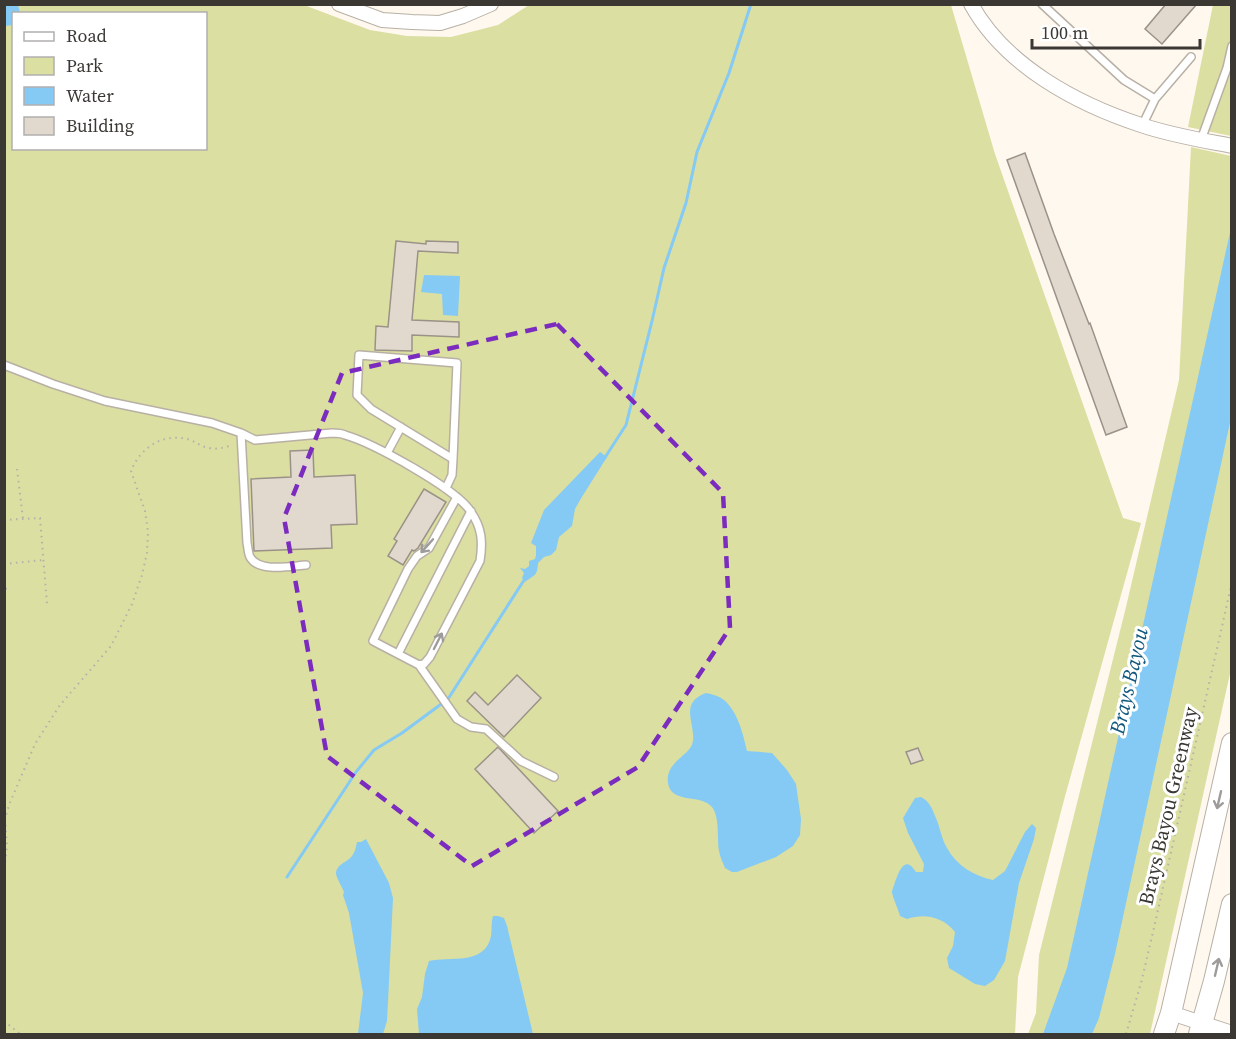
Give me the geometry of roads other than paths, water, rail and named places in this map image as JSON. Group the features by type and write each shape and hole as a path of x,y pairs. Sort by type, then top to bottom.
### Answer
{"main road":[{"path":"1164,1035 1171,1013 1232,743"},
{"path":"1201,1029 1232,904"}],"street":[{"path":"339,4 382,20 440,23 490,4"},
{"path":"971,4 992,34 1014,57 1037,75 1098,109 1142,126 1232,146"},
{"path":"1171,1013 1201,1029 1232,1033"}],"lane":[{"path":"1042,4 1124,80 1155,99"},
{"path":"1201,140 1227,68 1232,46"},
{"path":"1142,126 1155,99 1191,57"},
{"path":"446,488 452,475 453,459 457,363 359,355 357,395 371,409 453,459"},
{"path":"4,365 53,384 105,400 212,423 255,440 332,433 344,434 387,453 446,488 471,511 479,528 483,545 480,561 430,657 424,664 419,665"},
{"path":"387,453 401,427"},
{"path":"241,433 247,543 250,557 256,564 265,568 306,565"},
{"path":"457,497 429,548 417,556 408,569 373,641 419,665 457,719 471,727 486,729 521,760 554,777"},
{"path":"398,654 471,511"}],"water":[{"path":"5,4 18,5 20,12 12,12 12,25 5,26"},
{"path":"1231,228 1231,418 1115,954 1099,1018 1092,1034 1043,1034 1067,968"},
{"path":"424,275 460,276 458,316 443,315 442,294 421,292"},
{"path":"600,452 607,457 575,509 572,526 559,537 556,550 538,563 536,573 525,582 522,578 524,573 520,568 525,569 529,566 529,561 535,559 536,546 531,543 544,510"},
{"path":"706,693 715,695 729,705 739,724 747,751 772,753 796,784 801,819 800,835 793,846 776,857 737,872 725,868 719,851 716,815 711,806 700,800 674,794 668,783 670,769 688,751 693,741 690,714 693,702"},
{"path":"921,797 931,808 945,844 956,860 973,873 993,880 1005,871 1025,832 1032,824 1036,828 1019,883 1005,961 994,980 985,986 975,984 949,968 947,958 953,946 955,932 950,927 933,918 920,916 907,919 900,916 893,897 893,888 903,866 909,864 916,872 923,872 924,864 903,818 915,798"},
{"path":"366,839 389,883 393,898 387,1021 383,1034 358,1034 363,993 349,913 344,892 336,874 338,868 353,854 357,842"},
{"path":"493,916 504,918 507,926 533,1034 419,1034 417,1009 422,997 429,961 466,958 482,952 491,936"}],"waterway":[{"path":"604,459 626,425 664,268 686,203 697,152 729,73 751,4"},
{"path":"287,877 356,772 374,750 402,733 448,699 526,577"}],"water label":[{"name":"Brays Bayou","path":"1129,681"}]}
